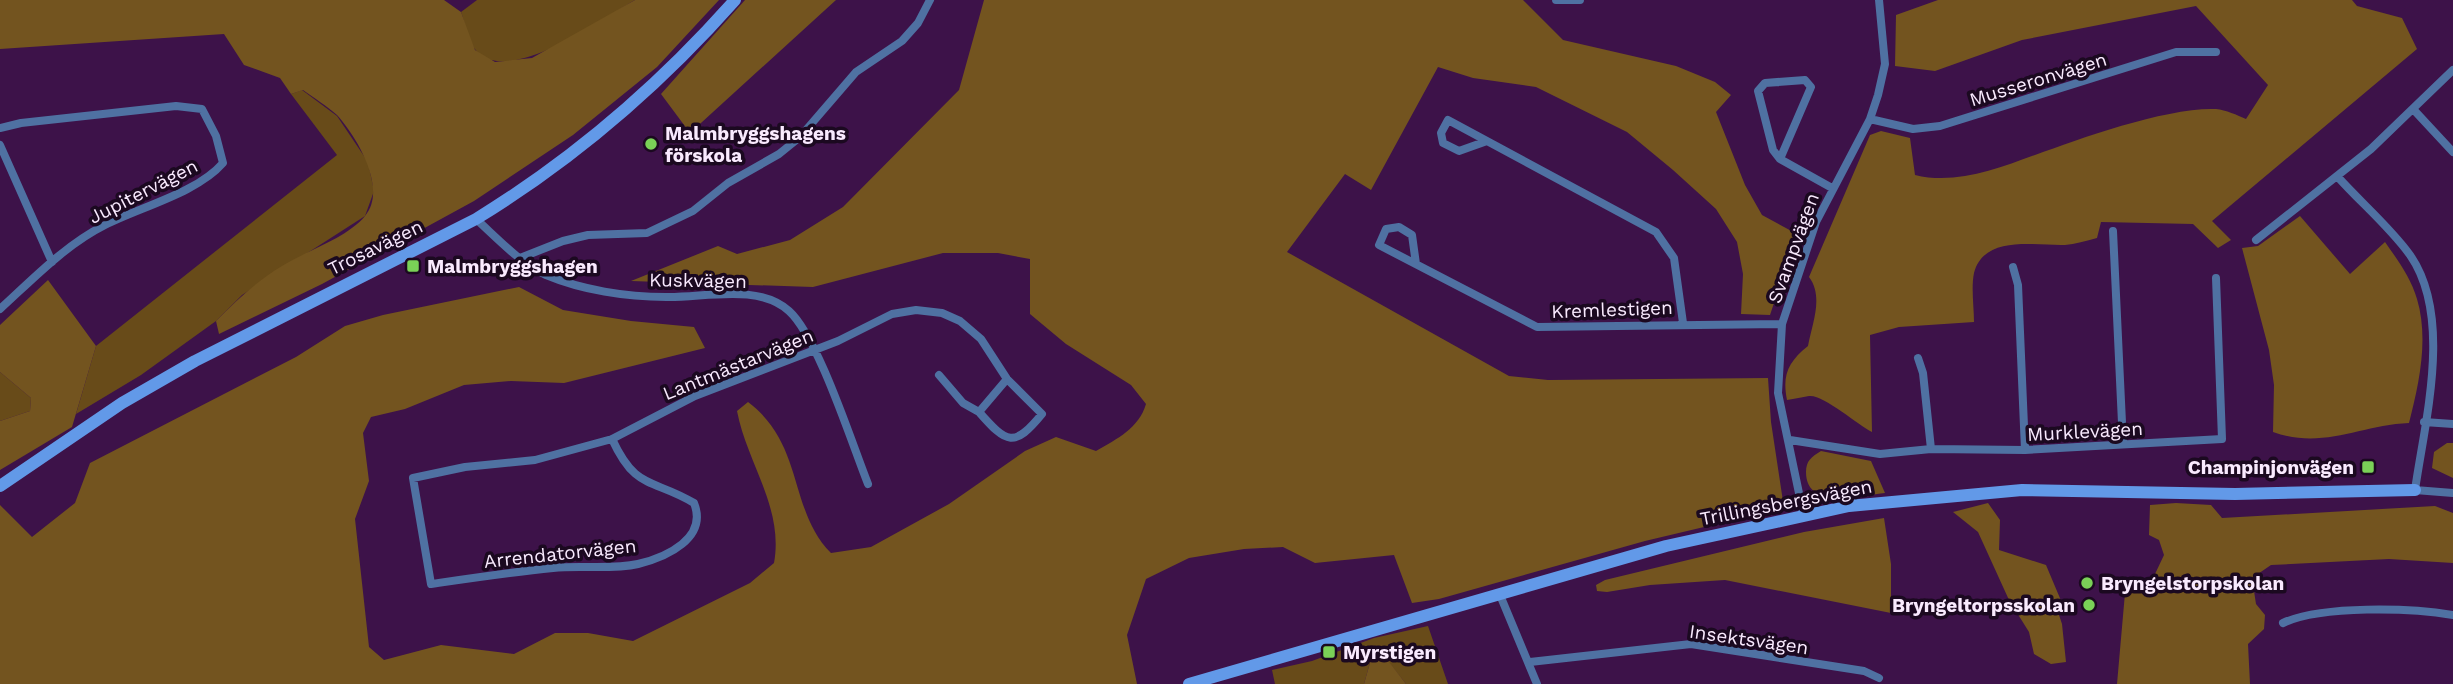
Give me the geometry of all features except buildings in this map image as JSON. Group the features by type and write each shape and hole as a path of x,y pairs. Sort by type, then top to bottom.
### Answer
{"street":[{"name":"Trosavägen","path":"0,486 122,404 195,361 476,219 509,199 611,123 657,83 735,0"},
{"path":"520,258 563,241 588,236 647,233 693,211 728,183 779,154 800,137 856,72 902,41 918,23 930,0"},
{"path":"1556,0 1580,0"},
{"name":"Svampvägen","path":"1804,517 1790,439 1778,393 1782,324 1816,222 1870,119 1885,64 1879,0"},
{"name":"Musseronvägen","path":"1870,119 1913,129 1940,126 2176,52 2216,52"},
{"path":"2256,240 2337,176 2453,70"},
{"path":"1780,159 1811,87 1805,80 1765,83 1758,91 1773,150 1780,159 1832,188"},
{"name":"Jupitervägen","path":"0,128 21,122 176,106 202,109 216,136 222,159 217,170 103,226 52,262 0,309"},
{"path":"2413,109 2453,152"},
{"path":"1487,141 1459,151 1443,143 1441,133 1448,120 1487,141 1656,232 1674,258 1684,323"},
{"path":"0,145 52,262"},
{"path":"2337,176 2410,255 2426,286 2434,319 2434,348 2415,491"},
{"name":"Kuskvägen","path":"476,219 520,258 545,274 619,293 665,297 742,295 769,299 788,310 803,327 814,349 868,484"},
{"name":"Kremlestigen","path":"1416,264 1412,235 1399,227 1386,229 1379,245 1537,327 1684,323 1782,324"},
{"path":"2113,231 2123,444"},
{"path":"2013,267 2018,285 2025,450"},
{"name":"Murklevägen","path":"1790,439 1880,454 1931,449 2025,450 2222,439 2216,278"},
{"name":"Lantmästarvägen","path":"413,478 465,467 535,460 612,439 695,396 814,349 892,314 916,310 942,313 960,321 981,339 1007,379 1042,414 1026,434 1018,438 1001,436 979,412 963,402 939,375"},
{"path":"1918,358 1923,373 1931,449"},
{"path":"979,412 1007,379"},
{"path":"2424,422 2453,424"},
{"name":"Arrendatorvägen","path":"413,478 431,584 561,567 638,564 691,537 698,527 698,514 694,503 636,477 623,464 612,439"},
{"name":"Trillingsbergsvägen","path":"1194,683 1666,546 1849,506 2022,490 2235,494 2415,491 2453,493"},
{"path":"1500,595 1537,684"},
{"path":"2283,623 2297,617 2373,610 2453,615"},
{"name":"Insektsvägen","path":"1530,662 1691,644 1864,671 1879,678"}],"shaded area":[{"path":"0,0 444,0 461,12 475,50 495,62 532,58 635,0 719,0 657,67 573,135 474,201 322,284 219,334 216,321 256,284 282,266 348,231 365,216 371,205 372,178 353,136 337,115 303,90 291,94 280,78 244,65 224,34 0,49"},
{"path":"477,0 635,0 554,47 507,61 488,59 474,48 468,36 461,12"},
{"path":"745,0 836,0 690,133 661,94"},
{"path":"984,0 1523,0 1563,40 1676,66 1715,82 1731,95 1716,112 1745,185 1762,215 1797,234 1770,315 1741,314 1743,274 1737,242 1716,209 1627,132 1536,87 1473,78 1438,67 1371,190 1345,174 1287,252 1509,376 1548,380 1768,378 1771,422 1784,508 1645,541 1439,599 1412,603 1394,555 1315,563 1283,547 1244,549 1189,558 1146,579 1127,635 1137,684 0,684 0,505 32,537 75,503 90,463 296,357 345,326 383,315 519,287 563,310 631,321 694,327 705,348 564,383 511,381 464,385 405,409 371,417 363,433 369,481 355,519 369,647 384,660 441,645 514,654 555,633 588,633 633,641 750,583 774,563 776,543 769,504 737,411 748,402 766,419 779,438 808,517 817,536 831,553 871,547 949,504 1025,451 1056,437 1096,451 1119,437 1138,420 1146,404 1131,385 1066,344 1030,314 1030,259 998,253 943,253 813,287 631,281 718,246 737,254 790,240 843,207 959,90"},
{"path":"1938,0 2352,0 2357,6 2402,18 2417,49 2212,221 2231,240 2218,248 2193,224 2101,222 2097,238 2065,245 2012,245 1988,252 1974,273 1974,322 1899,327 1870,335 1872,432 1823,400 1809,396 1787,400 1785,383 1791,364 1808,346 1814,320 1816,293 1809,277 1870,135 1881,131 1910,138 1915,175 1930,178 1961,177 2006,165 2125,125 2174,113 2216,109 2246,119 2268,85 2196,6 2022,40 1935,71 1895,66 1896,15"},
{"path":"302,90 337,116 368,162 374,191 365,216 242,295 216,321 141,375 76,414 96,346 337,155 291,94"},
{"path":"2300,216 2350,274 2385,242 2407,276 2417,299 2422,330 2419,377 2409,423 2325,438 2291,437 2273,432 2274,385 2269,350 2242,248 2258,246"},
{"path":"48,280 96,346 72,427 0,470 0,421 30,411 31,398 0,372 0,325"},
{"path":"0,372 31,398 30,411 0,421"},
{"path":"2447,443 2453,443 2453,478 2432,468 2434,452"},
{"path":"1821,451 1871,461 1885,493 1836,498 1815,492 1808,484 1806,468 1814,455"},
{"path":"1988,503 2000,520 1999,550 2046,565 2062,603 2058,612 2066,662 2051,664 2034,654 2029,632 2009,600 1978,532 1953,512"},
{"path":"2150,505 2211,505 2222,518 2435,506 2453,513 2453,563 2389,559 2271,565 2252,578 2256,604 2265,615 2264,629 2248,644 2250,684 2117,684 2125,593 2155,574 2164,555 2159,540 2149,535"},
{"path":"1884,518 1891,564 1891,613 1725,580 1597,591 1596,585 1605,580 1804,532"},
{"path":"1428,626 1448,684 1406,684 1383,655 1371,659 1364,684 1275,684 1272,670 1312,661 1374,638"},
{"path":"1383,654 1406,684 1364,684 1371,659"}],"place":[{"name":"Malmbryggshagens förskola","path":"651,144"},
{"name":"Malmbryggshagen","path":"413,266"},
{"name":"Champinjonvägen","path":"2368,467"},
{"name":"Bryngelstorpskolan","path":"2087,583"},
{"name":"Bryngeltorpsskolan","path":"2089,605"},
{"name":"Myrstigen","path":"1329,652"}]}
